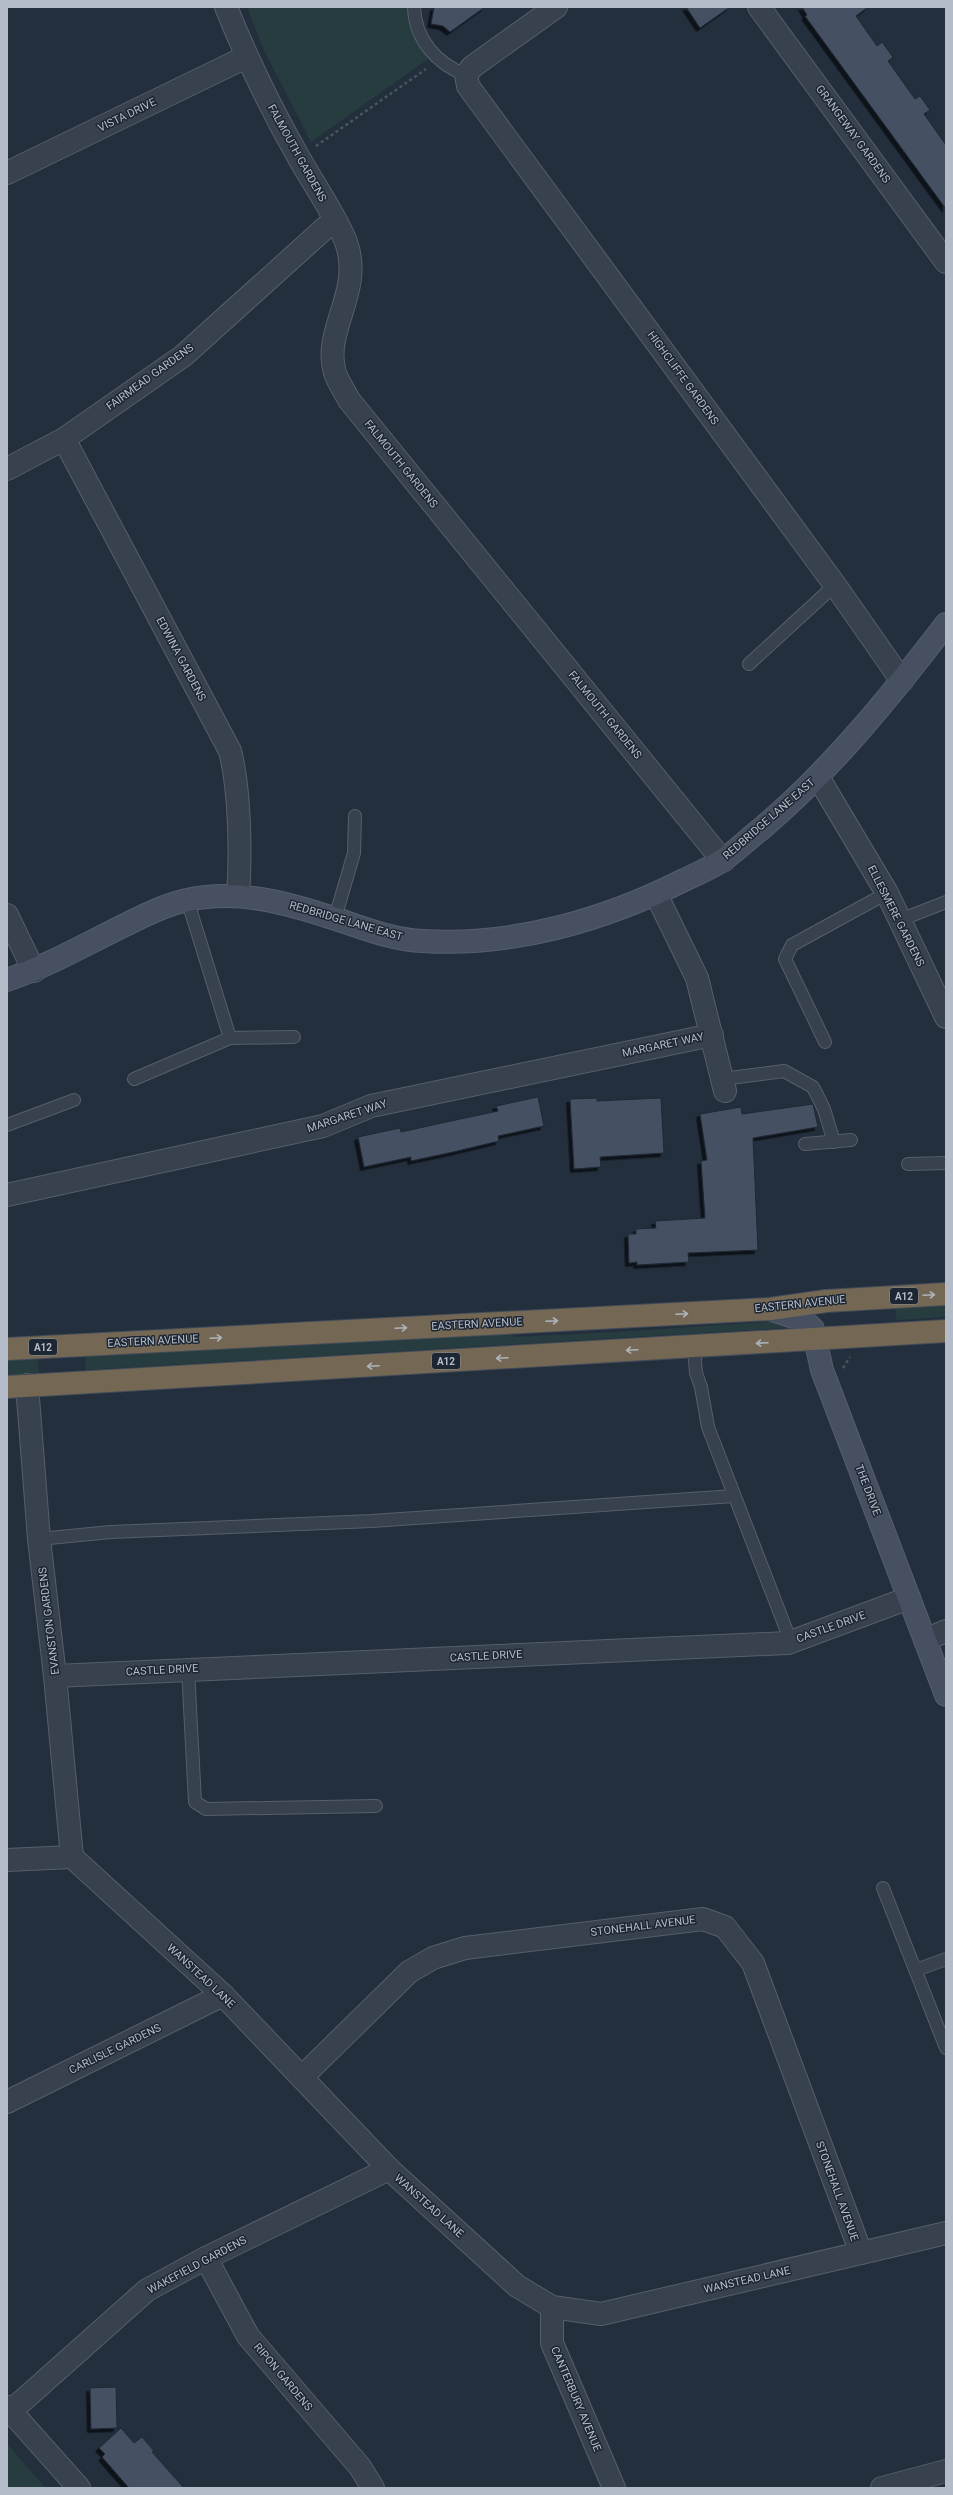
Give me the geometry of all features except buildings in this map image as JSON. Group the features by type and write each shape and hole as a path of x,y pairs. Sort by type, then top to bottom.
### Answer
{"highway":[{"name":"EASTERN AVENUE","path":"7,1349 770,1309 826,1301 946,1294"},
{"name":"A12","path":"17,1386 816,1340 946,1331"}],"street":[{"name":"FALMOUTH GARDENS","path":"226,7 246,57 299,158 346,242 351,261 352,280 336,330 334,350 335,373 349,400 722,861"},
{"path":"466,75 472,66 556,7"},
{"name":"GRANGEWAY GARDENS","path":"759,7 946,262"},
{"name":"VISTA DRIVE","path":"7,173 246,57"},
{"name":"HIGHCLIFFE GARDENS","path":"466,75 468,86 835,585 902,681"},
{"name":"FAIRMEAD GARDENS","path":"7,469 64,438 183,356 334,220"},
{"name":"EDWINA GARDENS","path":"64,438 230,751 234,767 237,800 240,874 238,896"},
{"name":"REDBRIDGE LANE EAST","path":"7,980 34,971 161,907 187,899 238,896 294,906 335,918 380,934 420,941 473,942 518,936 569,924 656,894 722,861 780,812 818,777 902,681 946,624"},
{"name":"ELLESMERE GARDENS","path":"818,777 887,893 946,1017"},
{"name":"MARGARET WAY","path":"656,894 697,978 724,1085"},
{"path":"7,915 34,971"},
{"name":"MARGARET WAY","path":"7,1195 323,1126 371,1106 712,1035"},
{"name":"THE DRIVE","path":"770,1309 803,1320 813,1329 822,1370 946,1695"},
{"name":"EVANSTON GARDENS","path":"17,1386 39,1539 55,1676 72,1857"},
{"name":"CASTLE DRIVE","path":"55,1676 791,1642 909,1598"},
{"path":"925,1640 946,1631"},
{"path":"7,1860 72,1857"},
{"name":"WANSTEAD LANE","path":"72,1857 223,1995 389,2169 517,2286 552,2306 601,2314 946,2233"},
{"name":"STONEHALL AVENUE","path":"302,2077 409,1972 433,1958 465,1948 703,1919 725,1927 753,1963 861,2253"},
{"name":"CARLISLE GARDENS","path":"7,2102 223,1995"},
{"name":"WAKEFIELD GARDENS","path":"9,2409 147,2290 206,2258 389,2169"},
{"name":"RIPON GARDENS","path":"206,2258 248,2336 360,2467 372,2488"},
{"name":"CANTERBURY AVENUE","path":"552,2306 552,2343 614,2488"},
{"path":"9,2409 79,2488"},
{"path":"882,2488 946,2471"}],"lane":[{"path":"414,7 414,18 421,37 438,60 451,69 466,75"},
{"path":"749,664 835,585"},
{"path":"335,918 354,853 355,816"},
{"path":"824,1042 785,959 792,945 887,893"},
{"path":"187,899 230,1038"},
{"path":"900,920 946,902"},
{"path":"134,1080 230,1038 294,1036"},
{"path":"724,1085 784,1071 813,1087 824,1109 834,1142"},
{"path":"7,1125 74,1100"},
{"path":"805,1144 851,1140"},
{"path":"908,1164 946,1163"},
{"path":"694,1347 696,1373 708,1427 791,1642"},
{"path":"39,1539 111,1532 372,1521 734,1496"},
{"path":"188,1669 195,1802 206,1809 376,1806"},
{"path":"884,1888 946,2048"},
{"path":"916,1970 946,1958"}],"path":[{"path":"299,158 438,60"},
{"path":"842,1374 847,1360 856,1354"}],"green space":[{"path":"247,7 408,7 413,34 428,59 311,142 263,48"},
{"path":"946,1303 946,1317 896,1320 895,1306"},
{"path":"793,1320 800,1327 86,1370 85,1353 501,1328 515,1337 617,1332"},
{"path":"38,1357 39,1374 7,1375 7,1359"},
{"path":"7,2444 46,2488 7,2488"}]}
